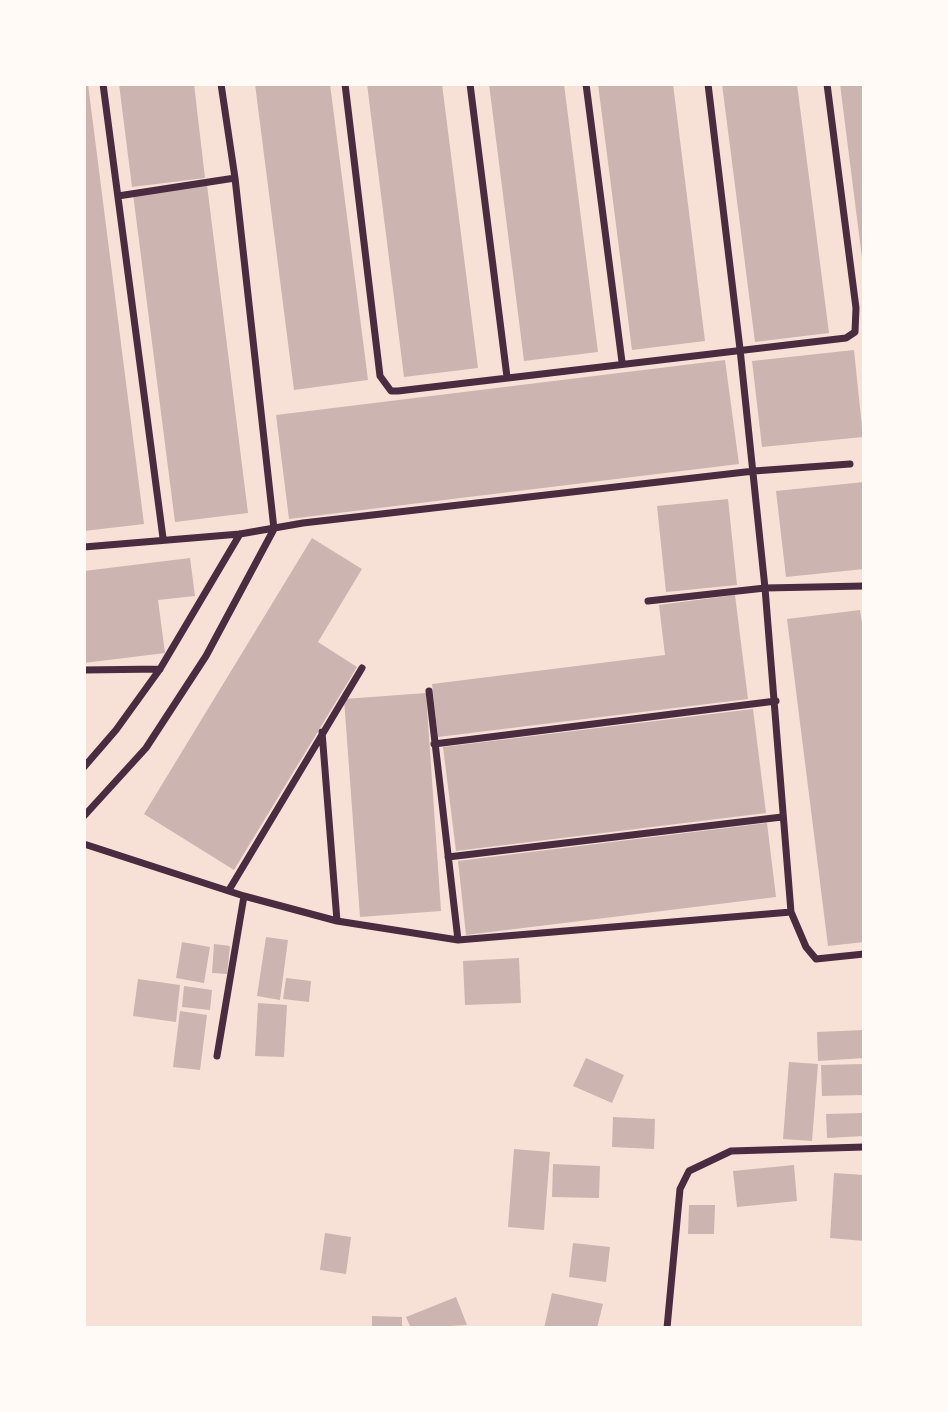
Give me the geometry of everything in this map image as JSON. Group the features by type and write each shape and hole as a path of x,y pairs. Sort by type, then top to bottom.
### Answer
{"street":[{"path":"103,84 163,538"},
{"path":"84,816 146,748 206,656 274,529 235,178 221,84"},
{"path":"345,84 380,376 391,391 846,338 855,332 860,307 827,84"},
{"path":"470,84 507,377"},
{"path":"586,84 622,362"},
{"path":"708,84 754,471 776,701 782,817 791,912 806,947 816,959 864,954"},
{"path":"118,196 235,178"},
{"path":"84,547 163,538 240,534 754,471 850,464"},
{"path":"84,767 116,730 160,669 240,534"},
{"path":"648,601 765,588 864,586"},
{"path":"229,890 362,668"},
{"path":"84,670 160,669"},
{"path":"429,691 457,940"},
{"path":"434,744 776,701"},
{"path":"322,732 337,921"},
{"path":"448,857 782,817"},
{"path":"84,844 244,896 337,921 457,940 791,912"},
{"path":"217,1056 244,896"},
{"path":"667,1328 680,1189 689,1171 731,1151 864,1147"}],"building":[{"path":"84,84 88,84 144,524 84,531"},
{"path":"119,84 194,84 205,178 132,187"},
{"path":"255,84 330,84 368,380 294,390"},
{"path":"367,84 442,84 478,368 404,377"},
{"path":"489,84 564,84 598,352 524,361"},
{"path":"598,84 673,84 705,341 632,350"},
{"path":"722,84 797,84 829,333 755,342"},
{"path":"840,84 864,84 864,258 862,258"},
{"path":"207,185 248,513 175,522 133,194"},
{"path":"854,350 863,437 762,447 752,361"},
{"path":"725,360 739,464 289,519 276,415"},
{"path":"864,482 864,569 786,577 776,491"},
{"path":"728,499 737,585 666,592 657,506"},
{"path":"312,538 362,569 318,642 357,667 234,870 144,814"},
{"path":"190,558 195,596 158,600 165,653 84,663 84,571"},
{"path":"735,595 748,699 438,737 432,684 665,655 659,605"},
{"path":"860,610 864,636 864,942 828,946 787,619"},
{"path":"426,693 441,911 360,917 344,699"},
{"path":"753,709 766,813 456,851 443,747"},
{"path":"767,823 776,897 466,935 458,861"},
{"path":"266,937 288,940 280,1000 257,996"},
{"path":"182,942 210,947 204,983 176,978"},
{"path":"214,944 230,946 227,974 212,973"},
{"path":"519,958 521,1003 465,1005 463,961"},
{"path":"286,978 311,981 309,1002 283,999"},
{"path":"138,979 180,985 176,1022 133,1016"},
{"path":"184,986 212,990 210,1010 182,1007"},
{"path":"258,1003 287,1005 284,1057 255,1056"},
{"path":"180,1011 207,1015 200,1070 173,1067"},
{"path":"864,1030 864,1058 818,1061 817,1032"},
{"path":"586,1058 624,1075 612,1103 573,1086"},
{"path":"789,1062 818,1064 812,1141 783,1139"},
{"path":"864,1064 864,1095 822,1096 821,1065"},
{"path":"864,1113 864,1136 827,1138 826,1114"},
{"path":"613,1117 655,1119 654,1149 612,1147"},
{"path":"514,1149 550,1152 544,1230 508,1227"},
{"path":"553,1164 600,1166 599,1198 552,1197"},
{"path":"794,1165 797,1201 737,1207 733,1171"},
{"path":"834,1173 864,1175 864,1241 830,1238"},
{"path":"689,1205 715,1205 714,1234 688,1234"},
{"path":"325,1233 351,1237 346,1274 320,1270"},
{"path":"573,1243 610,1247 606,1282 569,1277"},
{"path":"552,1293 603,1304 597,1328 544,1328"},
{"path":"456,1297 467,1325 411,1328 406,1317"},
{"path":"372,1316 402,1317 402,1328 372,1328"}]}
